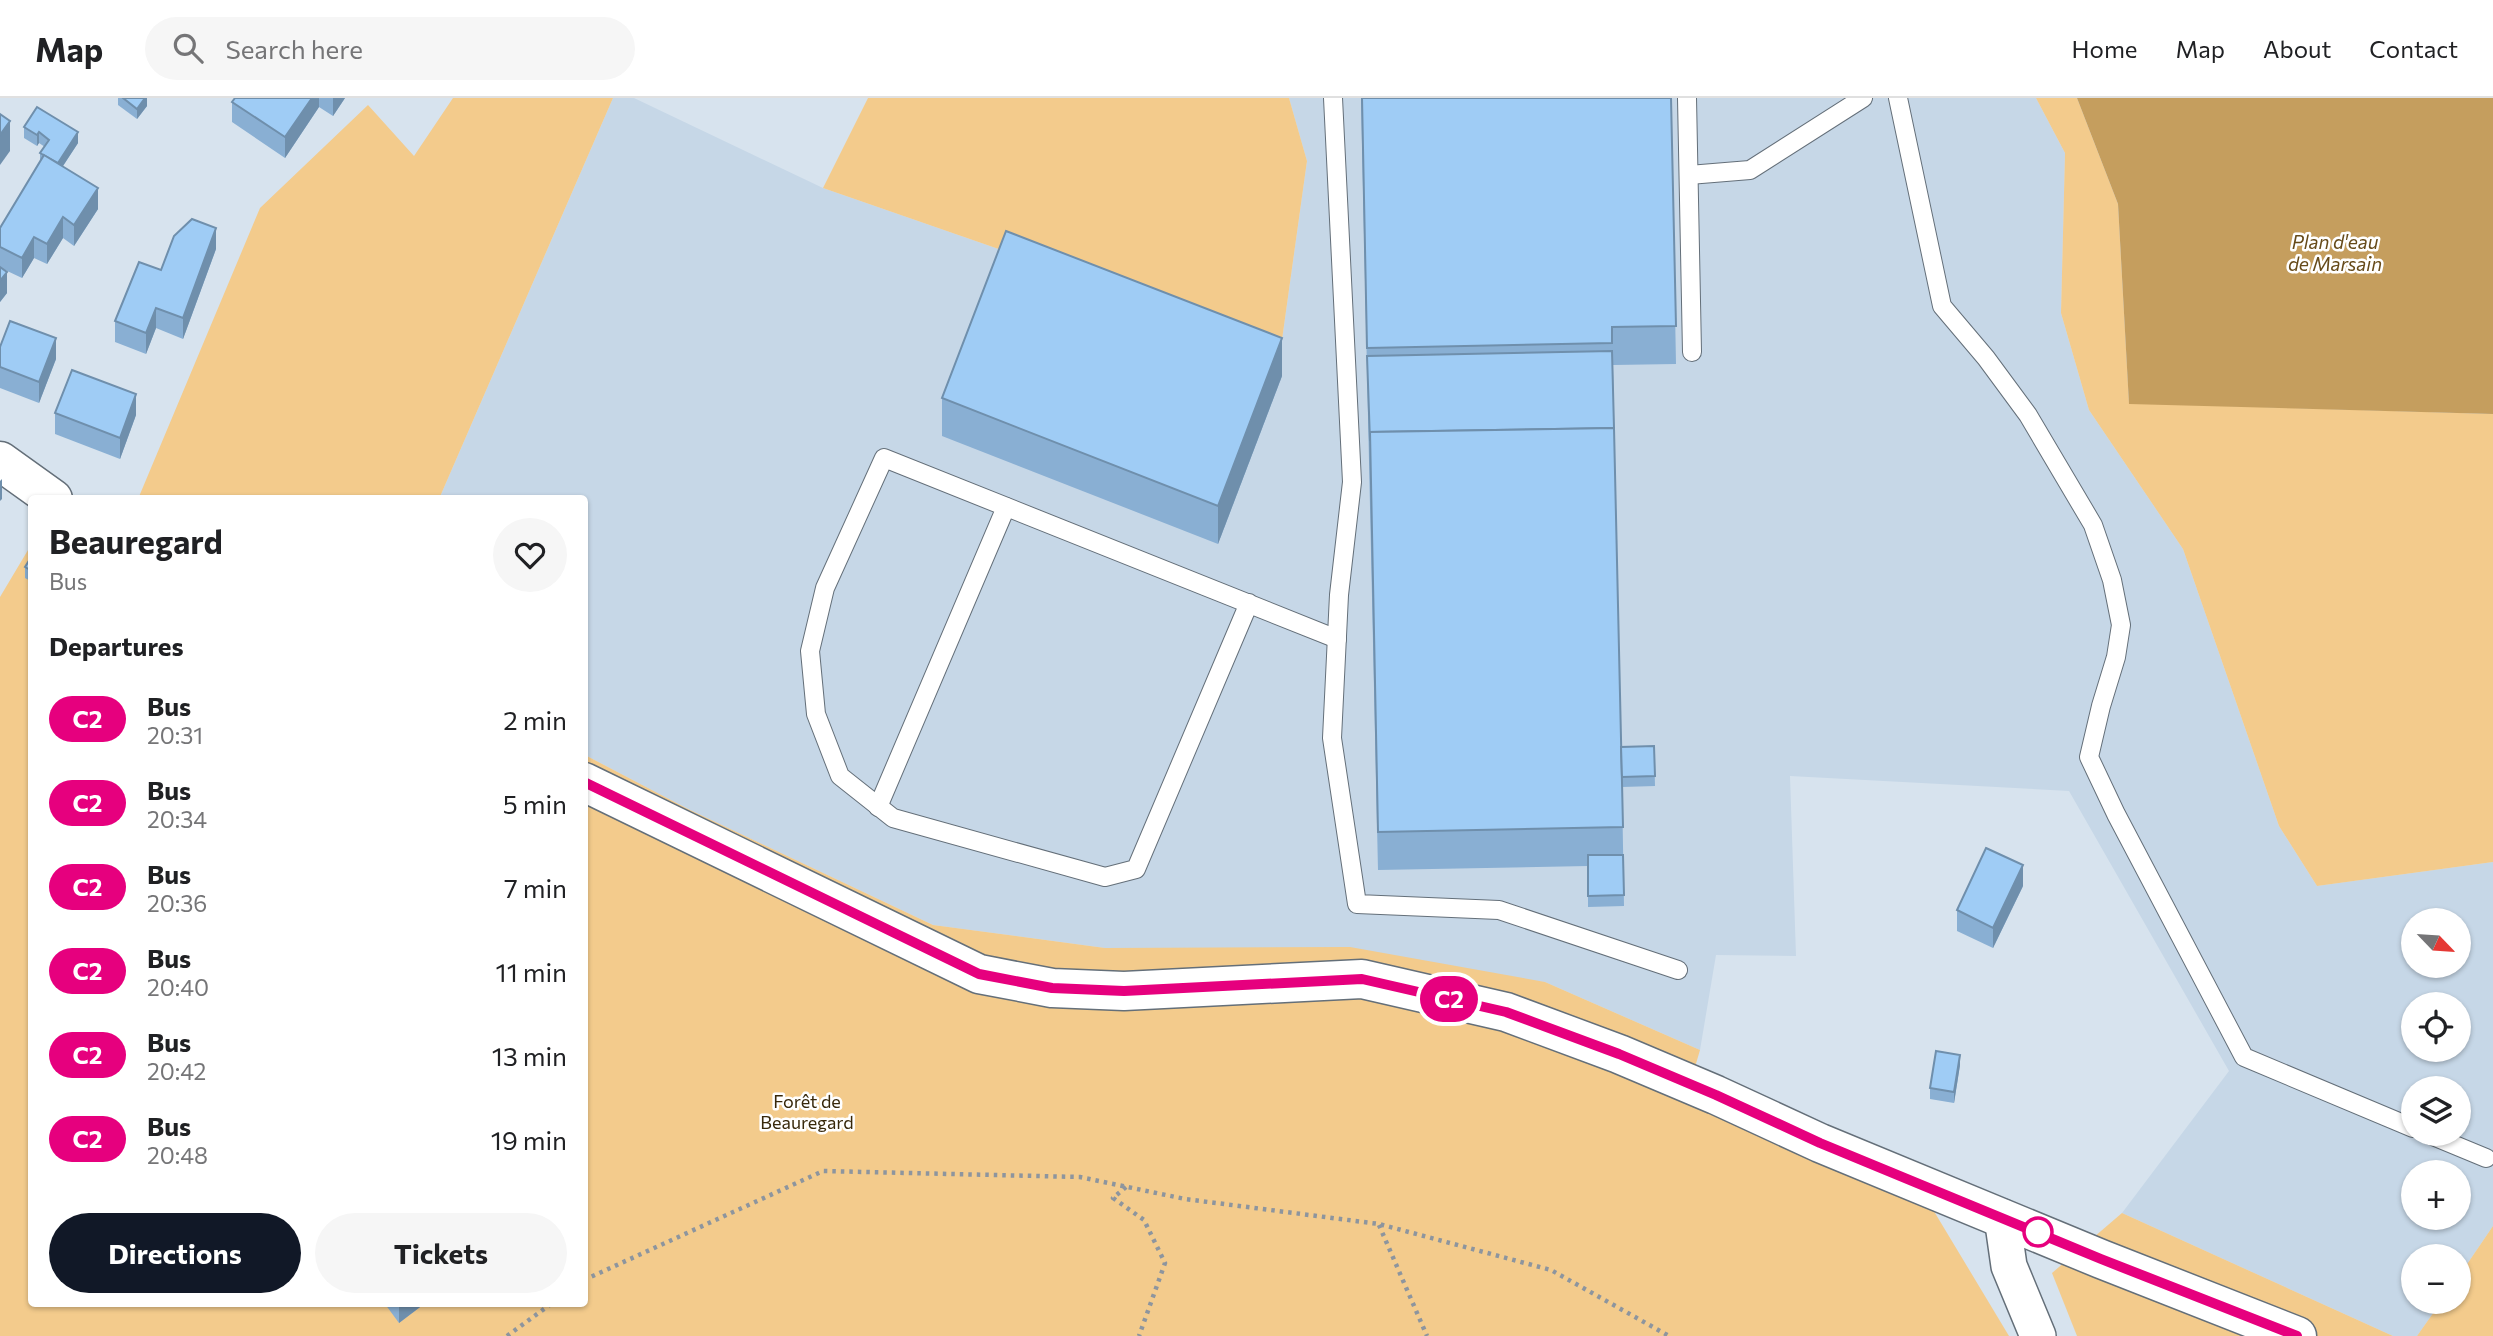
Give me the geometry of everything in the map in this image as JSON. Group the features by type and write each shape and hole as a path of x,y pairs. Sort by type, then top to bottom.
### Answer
{"street":[{"path":"0,461 47,495"},
{"path":"588,784 979,974 1052,988 1124,991 1362,979 1506,1012 1619,1054 1820,1143 2297,1336"},
{"path":"2002,1217 2009,1266 2038,1336"}],"lane":[{"path":"1333,98 1352,482 1339,595 1332,738 1357,904 1499,910 1678,970"},
{"path":"1687,98 1692,352"},
{"path":"1689,175 1750,170 1863,98"},
{"path":"1898,98 1942,306 1986,358 2028,415 2093,525 2112,580 2121,625 2116,657 2089,757 2116,814 2244,1058 2401,1123"},
{"path":"1249,603 1136,869 1105,877 893,818 840,776 816,714 810,651 825,588 884,458 1249,603 1338,639"},
{"path":"878,807 1006,507"},
{"path":"2457,1146 2486,1158"}],"path":[{"path":"588,1278 823,1171 1080,1177 1185,1199 1379,1224 1552,1270 1669,1336"},
{"path":"1126,1187 1113,1198 1144,1220 1165,1263 1139,1336"},
{"path":"1379,1224 1427,1336"},
{"path":"507,1336 547,1307"}],"shaded area":[{"path":"613,98 634,98 823,188 1281,347 1307,161 1289,98 2036,98 2065,153 2061,313 2089,410 2183,549 2279,826 2317,886 2493,862 2493,1226 2471,1258 2471,1244 2401,1244 2401,1314 2433,1314 2417,1336 2393,1336 2122,1213 2229,1071 2069,791 1790,776 1796,956 1716,955 1700,1050 1545,982 1105,948 933,925 688,809 588,757 588,495 441,495"}],"green space":[{"path":"453,98 613,98 441,495 140,495 260,208 368,105 414,156"},
{"path":"868,98 1289,98 1307,161 1281,347 823,188"},
{"path":"2036,98 2077,98 2118,204 2129,403 2493,414 2493,862 2317,886 2279,826 2183,549 2089,410 2061,313 2065,153"},
{"name":"Forêt de Beauregard","path":"28,550 28,1307 588,1307 588,757 688,809 933,925 1105,948 1350,947 1545,982 1700,1050 1686,1098 1932,1208 2009,1336 0,1336 0,597"},
{"path":"2122,1213 2393,1336 2077,1336 2052,1273"},
{"path":"2493,1226 2493,1336 2417,1336 2433,1314 2471,1314 2471,1258"}],"water":[{"name":"Plan d'eau de Marsain","path":"2077,98 2493,98 2493,414 2129,404 2118,204"}],"building":[{"path":"123,98 145,98 137,109"},
{"path":"235,98 312,98 285,137 232,102"},
{"path":"1362,98 1671,98 1676,326 1612,327 1612,343 1367,348"},
{"path":"37,107 78,132 58,163 40,153 49,140 39,132 37,135 24,127"},
{"path":"0,114 10,121 0,135"},
{"path":"44,155 98,188 74,225 63,217 47,244 34,237 22,258 0,247 0,228"},
{"path":"192,219 216,228 183,318 156,308 146,333 115,321 139,262 161,270 174,236"},
{"path":"1006,231 1282,338 1218,506 942,398"},
{"path":"0,267 7,272 0,281"},
{"path":"10,321 56,338 39,382 0,367 0,347"},
{"path":"1612,351 1614,428 1370,432 1370,441 1367,356"},
{"path":"72,370 136,394 120,438 55,413"},
{"path":"1614,428 1623,827 1378,832 1370,432"},
{"path":"1654,746 1655,776 1622,777 1621,747"},
{"path":"1986,848 2023,865 1993,928 1957,910"},
{"path":"1588,855 1623,855 1624,895 1588,896"},
{"path":"1936,1051 1960,1055 1954,1092 1930,1088"}],"bus line":[{"name":"C2","path":"588,784 979,974 1052,988 1124,991 1362,979 1506,1012 1619,1054 1820,1143 2101,1259 2297,1336"}]}
